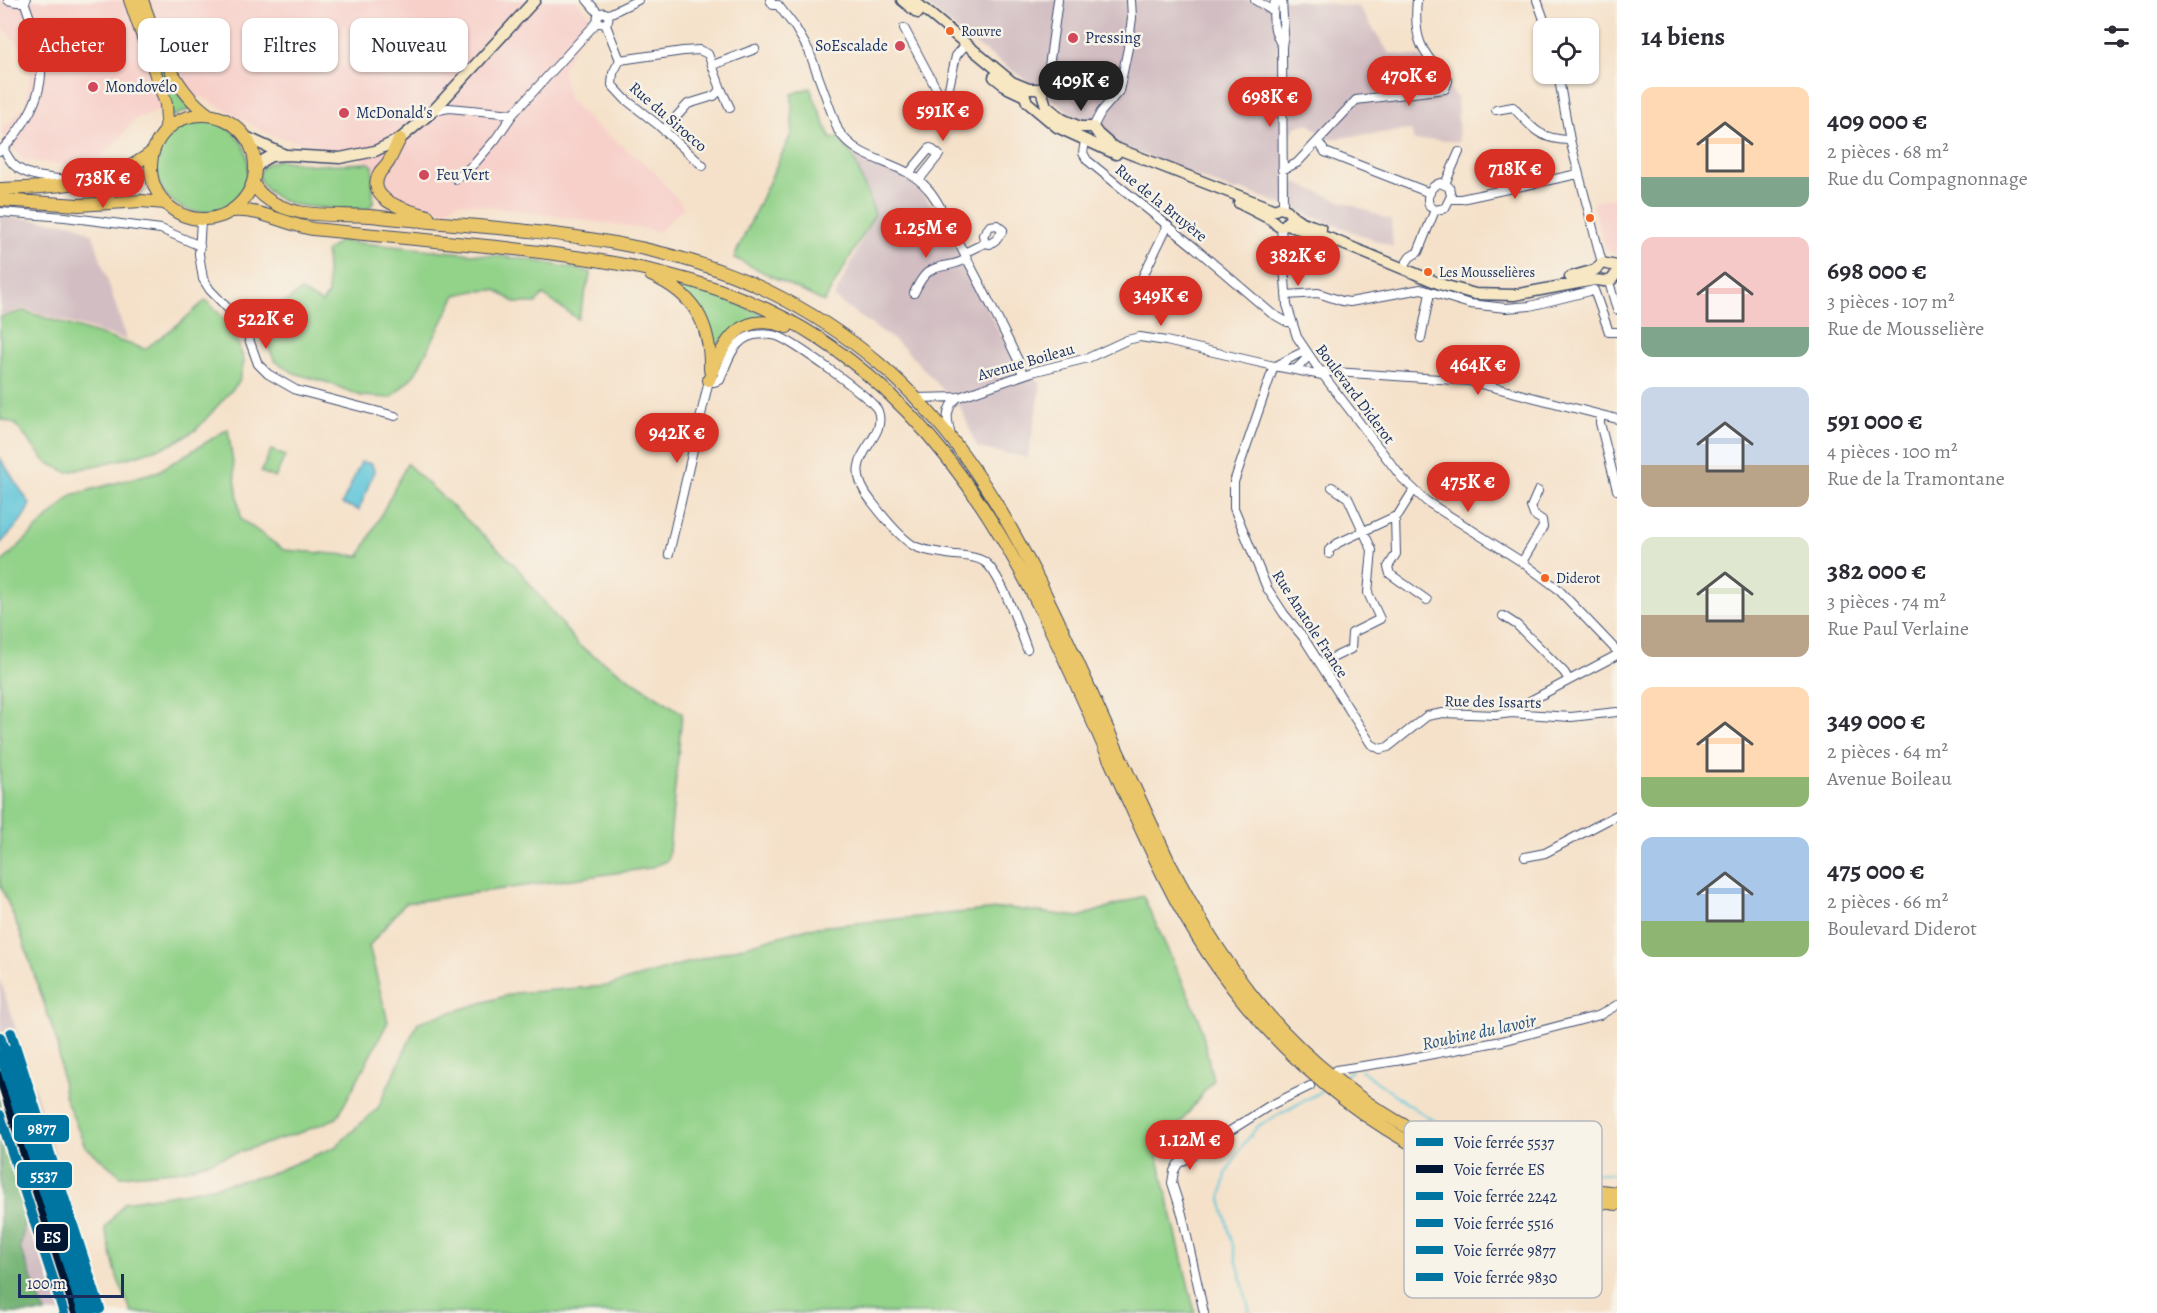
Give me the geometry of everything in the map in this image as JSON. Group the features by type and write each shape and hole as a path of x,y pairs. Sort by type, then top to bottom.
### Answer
{"main road":[{"path":"123,0 138,24"},
{"path":"130,0 138,24"},
{"path":"142,0 158,43 180,87 196,106 209,115"},
{"path":"255,168 266,158 286,155 340,158 375,151 400,139 433,111 535,0"},
{"path":"905,0 1027,93"},
{"path":"155,72 166,104 167,121 165,131 153,151 150,165 156,192 175,212 188,217 201,220 223,216 232,211 245,198 253,183 255,157 246,137 234,125 209,115 180,120 165,131"},
{"path":"1027,93 1035,88 1041,91 1046,106 1062,119 1116,148 1443,285 1475,294 1514,295 1608,272"},
{"path":"1027,93 1027,102 1057,127 1092,136"},
{"path":"246,137 286,155"},
{"path":"400,139 389,161 380,172 378,181 380,194 384,200 395,205 455,225"},
{"path":"0,189 84,181 120,172 153,151"},
{"path":"253,183 261,195 300,212 361,215 455,225 627,245 674,255 732,275 794,304 844,335 876,360 951,436 992,494 1029,560 1168,860 1187,897 1230,965 1279,1027 1304,1053 1365,1102 1404,1125"},
{"path":"0,200 79,205 141,201 165,203"},
{"path":"232,211 256,212 296,227 548,253 610,261 679,276 759,305 815,335 878,383 916,420 951,460 986,510 1050,628 1167,883 1228,983 1262,1024 1301,1064 1367,1118 1404,1139"},
{"path":"1281,218 1406,262 1454,282 1490,290 1524,288 1608,272"},
{"path":"610,261 665,281 690,301 706,329 710,380"},
{"path":"710,380 718,356 729,337 749,325 764,322 787,327 878,383"},
{"path":"1602,1191 1617,1193"},
{"path":"1602,1202 1617,1204"}],"street":[{"path":"8,0 25,0 43,72 42,85 35,105 13,138 1,150 15,166 24,171 52,178 84,181"},
{"path":"587,0 602,18 620,60 699,50 708,54 730,108"},
{"path":"456,179 475,163 513,114 602,18 638,0"},
{"path":"770,0 773,4 780,2 809,51 838,130 844,140 862,153 910,172 929,190 966,256 1018,360 1023,375"},
{"path":"1041,91 1048,74 1058,0"},
{"path":"1092,136 1101,112 1119,91 1132,18 1131,0"},
{"path":"1255,0 1273,10"},
{"path":"1275,0 1273,10 1275,35 1282,46"},
{"path":"1282,0 1284,34 1282,46"},
{"path":"1282,170 1297,163 1356,100 1445,89 1448,81 1427,58 1418,39 1417,0"},
{"path":"1537,0 1543,18"},
{"path":"904,28 938,92 944,96 948,92 956,56 964,47"},
{"name":"Boulevard Diderot","path":"1282,46 1281,218 1286,295 1297,337 1395,470 1413,490 1426,501 1522,562 1568,597 1617,653"},
{"path":"713,65 754,49"},
{"name":"Rue du Sirocco","path":"620,60 613,73 612,85 625,99 664,130 703,166"},
{"path":"1560,84 1578,174 1608,272 1617,310"},
{"path":"664,130 688,104 714,96 721,89"},
{"path":"1496,110 1513,107 1539,135 1556,140 1570,140"},
{"path":"433,111 449,108 513,114"},
{"name":"Rue de la Bruyère","path":"1092,136 1083,153 1087,160 1168,225 1271,313 1287,322 1292,322"},
{"path":"1318,141 1325,152 1430,193"},
{"path":"910,172 930,148 939,155 919,180"},
{"path":"1445,184 1459,152"},
{"path":"1450,199 1461,199 1578,174"},
{"path":"1440,183 1445,184 1451,190 1450,199 1445,208 1435,210 1429,204 1430,193 1434,186 1440,183"},
{"path":"1406,262 1418,252 1435,210"},
{"path":"0,212 65,217 161,229 200,246"},
{"path":"201,220 200,268 203,279 210,290 239,320 246,331 258,364 268,374 296,390 395,416"},
{"path":"1139,284 1168,225"},
{"path":"914,293 926,274 934,269 960,264 966,256 984,243"},
{"path":"1286,295 1318,293 1342,302 1350,302 1421,289 1470,304 1506,308 1530,306 1594,290 1609,332 1617,332"},
{"path":"1421,338 1430,293"},
{"path":"669,554 710,380 714,382 720,380 733,350 741,341 753,335 777,336 841,377 878,408 877,429 861,456 858,470 861,486 871,501 909,542 917,547 984,561 991,568 1009,603 1027,649"},
{"name":"Avenue Boileau","path":"916,398 959,397 1023,375 1088,358 1126,340 1140,337 1166,340 1324,376 1337,373 1469,381 1617,419"},
{"path":"1291,357 1297,337"},
{"path":"1274,366 1306,351 1306,359 1296,369"},
{"name":"Rue Anatole France","path":"1274,366 1234,482 1234,508 1267,588 1284,614 1304,637 1371,744 1380,749"},
{"name":"Avenue Boileau","path":"951,436 946,415 951,404 959,397"},
{"path":"1600,416 1617,490"},
{"path":"1320,664 1351,649 1352,633 1380,619 1368,592 1372,550 1348,498 1332,487"},
{"path":"1329,554 1329,550 1338,543 1398,515 1413,490"},
{"path":"1522,562 1543,527 1542,520 1534,515 1531,507 1538,491"},
{"path":"1395,517 1396,554 1388,567 1390,574 1427,600"},
{"path":"1503,616 1517,625 1564,672 1569,680"},
{"path":"1511,713 1617,653"},
{"name":"Rue des Issarts","path":"1380,749 1388,747 1427,716 1443,712 1570,717 1617,712"},
{"path":"1525,857 1545,853 1617,815"},
{"path":"1336,1070 1502,1041 1588,1018 1617,1005"},
{"path":"1204,1313 1173,1183 1174,1172 1178,1164 1269,1106 1310,1086"}],"shaded area":[{"path":"0,0 577,0 590,15 563,69 568,99 592,123 652,169 684,207 659,231 458,202 446,211 421,206 391,195 364,159 271,135 202,97 137,118 92,168 23,160 0,132 26,104 31,72 126,72 126,18 18,18 18,45 0,23"},
{"path":"921,0 1296,0 1359,7 1389,53 1420,57 1457,98 1459,142 1414,141 1411,130 1328,139 1308,123 1295,127 1289,137 1287,180 1391,220 1393,247 1243,190 1233,191 1112,143 959,32"},
{"path":"852,155 906,176 933,206 1015,362 1041,384 1028,458 977,448 962,410 903,347 834,298 875,214"},
{"path":"1617,197 1617,256 1605,248 1592,202"},
{"path":"0,208 3,216 75,224 93,235 127,340 25,309 0,315"},
{"path":"0,979 93,1275 109,1313 45,1313 20,1248 30,1196 0,1095"}],"green space":[{"path":"158,72 166,72 191,109 171,117"},
{"path":"810,88 831,139 838,137 853,156 875,214 824,302 734,258 792,132 792,94"},
{"path":"202,120 220,123 235,133 245,148 248,166 245,184 235,199 220,209 202,212 184,209 169,199 159,184 156,166 159,148 169,133 184,123"},
{"path":"278,160 315,165 369,163 373,166 373,203 367,210 310,207 283,201 267,190 259,177 261,170"},
{"path":"340,241 526,259 591,272 578,319 543,295 536,303 516,303 496,290 456,295 415,374 391,398 361,396 329,383 294,373 275,361 266,343 243,314 285,302 301,291 322,303 328,294 326,251"},
{"path":"677,281 775,319 725,337 714,355"},
{"path":"206,300 232,327 244,361 239,382 196,430 170,445 128,458 67,472 46,462 15,424 0,419 0,317 24,311 145,349"},
{"path":"228,429 241,519 284,550 360,556 407,464 515,565 579,646 682,713 668,860 650,868 405,903 369,946 388,1022 337,1118 302,1132 183,1170 121,1176 85,1146 64,1095 57,1042 20,932 0,884 0,564 72,495 159,471"},
{"path":"271,450 285,456 275,478 261,472"},
{"path":"1143,896 1199,1018 1213,1080 1157,1154 1195,1313 132,1313 117,1277 105,1228 125,1202 188,1192 267,1175 335,1147 378,1108 418,1022 515,993 607,986 808,928 1007,908 1079,917"},
{"path":"0,1095 30,1196 20,1248 45,1313 0,1313"}],"water":[{"path":"0,458 30,504 21,521 0,544"},
{"path":"361,462 372,464 374,471 359,510 342,504"}],"waterway":[{"name":"Roubine du lavoir","path":"1506,1044 1544,1034"},
{"name":"Roubine du lavoir","path":"1345,1076 1352,1070"},
{"path":"1361,1070 1435,1121"},
{"name":"Roubine du lavoir","path":"1250,1313 1221,1199 1226,1174 1242,1146 1258,1126 1322,1091"},
{"path":"1602,1174 1617,1175"}],"rail line":[{"name":"9877","path":"11,1033 100,1309"},
{"name":"5537","path":"0,1037 89,1313"},
{"name":"5516","path":"11,1050 94,1309"},
{"name":"2242","path":"0,1054 83,1313"},
{"name":"ES","path":"0,1076 76,1313"},
{"name":"9830","path":"0,1115 64,1313"}],"place":[{"name":"Rouvre","path":"950,31"},
{"name":"Pressing","path":"1073,38"},
{"name":"SoEscalade","path":"900,46"},
{"name":"Mondovélo","path":"93,87"},
{"name":"McDonald's","path":"344,113"},
{"name":"Feu Vert","path":"424,175"},
{"name":"Les Mousselières","path":"1428,272"},
{"name":"Diderot","path":"1545,578"}]}
